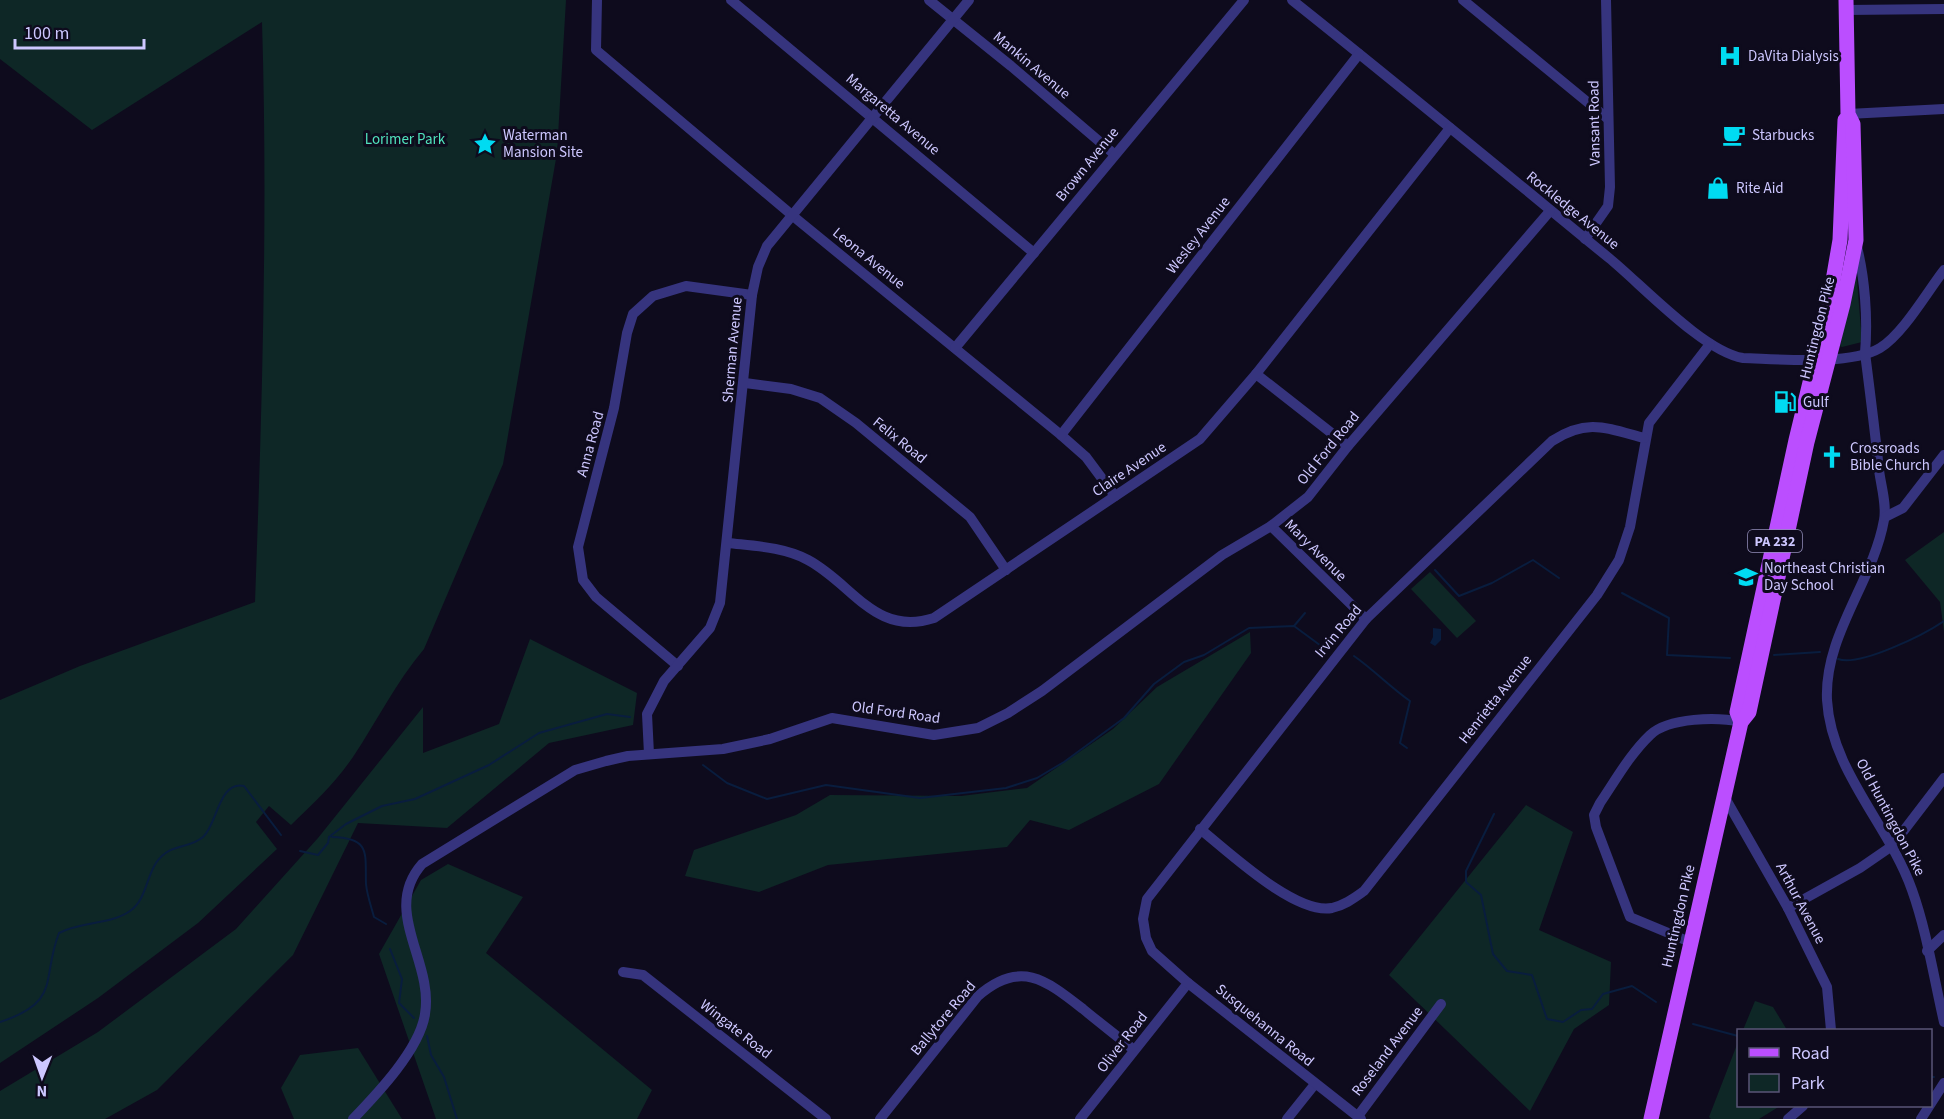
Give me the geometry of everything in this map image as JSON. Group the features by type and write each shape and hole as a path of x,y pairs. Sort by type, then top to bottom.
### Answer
{"main road":[{"name":"Huntingdon Pike","path":"1821,359 1843,304 1856,240 1853,124 1848,114 1846,5"},
{"name":"Huntingdon Pike","path":"1650,1119 1741,723 1749,712 1821,359 1840,240 1843,124 1848,114"}],"street":[{"name":"Leona Avenue","path":"597,0 596,50 791,214 1061,435 1086,458 1115,496"},
{"name":"Margaretta Avenue","path":"731,0 1034,253"},
{"name":"Mankin Avenue","path":"929,0 1114,154"},
{"name":"Sherman Avenue","path":"649,754 647,714 664,681 710,628 717,609 728,543 752,295 758,267 767,246 791,214 969,0"},
{"name":"Brown Avenue","path":"955,348 1244,0"},
{"name":"Rockledge Avenue","path":"1292,0 1710,344 1731,356 1743,358 1821,359 1865,353"},
{"path":"1463,0 1608,119"},
{"name":"Vansant Road","path":"1585,239 1608,206 1606,0"},
{"path":"1846,5 1944,9"},
{"name":"Wesley Avenue","path":"1061,435 1359,54"},
{"path":"1848,114 1944,109"},
{"name":"Claire Avenue","path":"728,543 766,548 806,559 877,614 899,622 921,623 934,618 1200,439 1256,374 1450,128"},
{"name":"Old Ford Road","path":"353,1119 382,1089 404,1060 423,1022 425,992 406,917 405,903 411,877 422,864 575,770 628,756 723,749 770,739 832,718 934,735 978,728 1042,691 1222,555 1271,526 1308,497 1348,446 1550,211"},
{"name":"Old Huntingdon Pike","path":"1856,240 1860,258 1865,353 1885,517 1876,553 1832,655 1827,674 1827,703 1848,772 1892,846 1912,890 1944,1022"},
{"path":"1865,353 1880,348 1898,330 1944,270"},
{"name":"Anna Road","path":"678,666 596,597 583,580 578,547 614,408 627,333 633,315 653,296 686,286 752,295"},
{"name":"Henrietta Avenue","path":"1200,829 1291,900 1310,908 1330,909 1346,904 1364,891 1597,595 1619,560 1630,527 1644,438 1649,423 1662,402 1710,344"},
{"path":"1256,374 1348,446"},
{"name":"Felix Road","path":"745,383 791,389 820,398 856,423 970,517 1006,570"},
{"name":"Irvin Road","path":"1152,951 1146,938 1143,919 1147,899 1366,619 1552,441 1567,431 1584,425 1601,426 1644,438"},
{"path":"1885,517 1903,507 1944,455"},
{"name":"Mary Avenue","path":"1271,526 1366,619"},
{"path":"1690,942 1630,917 1596,827 1594,815 1599,803 1651,734 1690,721 1716,718 1741,723"},
{"path":"1788,908 1860,868 1892,846 1944,778"},
{"name":"Arthur Avenue","path":"1724,796 1788,908 1827,987 1831,1029"},
{"path":"1927,951 1944,935"},
{"name":"Susquehanna Road","path":"1152,951 1188,983 1359,1118"},
{"name":"Wingate Road","path":"623,972 644,975 826,1119"},
{"name":"Ballytore Road","path":"880,1119 978,996 992,984 1007,977 1027,975 1050,983 1134,1050"},
{"name":"Oliver Road","path":"1080,1119 1188,983"},
{"name":"Roseland Avenue","path":"1359,1118 1440,1004"},
{"path":"1932,1102 1944,1083"},
{"path":"1287,1119 1315,1084"},
{"path":"1788,1119 1802,1107"}],"green space":[{"name":"Lorimer Park","path":"0,0 566,0 557,153 503,464 424,649 396,688 353,757 316,801 291,825 269,806 256,822 277,849 198,923 98,998 0,1063 0,700 80,666 255,602 262,385 264,94 262,22 92,130 0,59"},
{"path":"1856,268 1862,342 1842,347 1840,346"},
{"path":"1944,532 1944,632 1940,602 1905,560"},
{"path":"1430,572 1476,621 1457,638 1411,589"},
{"path":"1250,632 1251,653 1159,784 1069,830 1030,820 1007,847 828,865 759,892 685,876 694,850 796,815 830,795 961,796 1027,788 1113,729 1157,687"},
{"path":"530,639 637,693 633,725 549,743 447,828 358,823 293,955 157,1090 105,1119 0,1119 0,1091 98,1032 236,929 318,838 423,707 423,753 499,724"},
{"path":"1526,805 1573,832 1539,930 1611,962 1609,1005 1574,1029 1530,1111 1389,975"},
{"path":"448,864 523,897 486,953 652,1090 637,1119 436,1119 379,954 421,880"},
{"path":"1755,1001 1773,1007 1786,1029 1743,1029"},
{"path":"1737,1045 1737,1107 1778,1107 1759,1119 1711,1119 1709,1117"},
{"path":"358,1048 402,1119 294,1119 281,1088 300,1055"}],"water":[{"path":"1433,628 1441,629 1441,640 1435,646 1430,643"}],"waterway":[{"path":"1435,570 1459,596 1492,583 1533,560 1559,578"},
{"path":"1622,593 1669,618 1667,655 1730,658"},
{"path":"1294,626 1305,613"},
{"path":"1838,659 1848,660 1876,654 1923,634 1944,621"},
{"path":"703,765 727,783 767,799 826,785 920,798 1006,788 1037,778 1064,762 1124,718 1154,684 1184,662 1204,655 1249,628 1294,626 1328,651"},
{"path":"1774,655 1820,652"},
{"path":"1354,656 1410,701 1400,743 1407,748"},
{"path":"329,837 346,824 382,806 415,799 489,765 539,733 607,714 630,717"},
{"path":"0,1022 20,1014 33,1006 41,997 46,987 59,933 77,926 114,919 130,911 143,895 153,869 161,856 203,837 229,790 236,786 244,786 281,835"},
{"path":"1494,814 1466,871 1466,882 1481,895 1493,954 1507,971 1532,975 1547,1019 1563,1022 1581,1010 1592,1009 1603,994 1632,986 1656,1002"},
{"path":"300,851 318,855 328,843 329,837"},
{"path":"332,837 354,840 360,844 365,856 367,888 374,917 386,924"},
{"path":"390,949 402,979 399,1003 414,1018"},
{"path":"1693,1024 1737,1036"},
{"path":"427,1036 431,1055 444,1077 457,1119"}],"place":[{"name":"DaVita Dialysis","path":"1730,56"},
{"name":"Starbucks","path":"1734,135"},
{"name":"Waterman Mansion Site","path":"485,144"},
{"name":"Rite Aid","path":"1718,188"},
{"name":"Gulf","path":"1785,402"},
{"name":"Crossroads Bible Church","path":"1832,457"},
{"name":"Northeast Christian Day School","path":"1746,577"}]}
